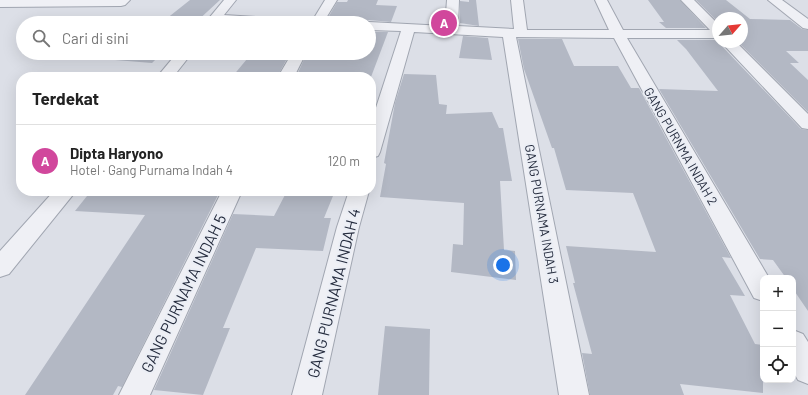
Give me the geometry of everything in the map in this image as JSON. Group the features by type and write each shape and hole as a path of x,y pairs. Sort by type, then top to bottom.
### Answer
{"street":[{"path":"0,3 121,2 124,0"},
{"path":"217,16 230,0"},
{"path":"321,16 331,0"},
{"path":"451,30 453,0"},
{"name":"GANG PURNAMA INDAH 3","path":"517,0 515,33 574,395"},
{"name":"GANG PURNMA INDAH 2","path":"601,0 618,34 760,285"},
{"path":"687,0 712,26"},
{"path":"774,0 808,25"},
{"path":"6,16 20,2"},
{"path":"376,26 515,33 618,34 712,32"},
{"path":"376,136 409,28"},
{"path":"734,48 808,124"},
{"path":"168,72 179,60"},
{"path":"289,72 295,60"},
{"path":"0,267 62,196"},
{"name":"GANG PURNAMA INDAH 5","path":"134,395 230,196"},
{"name":"GANG PURNAMA INDAH 4","path":"307,395 348,227 357,196"},
{"path":"795,347 808,370"}],"building":[{"path":"190,0 220,0 203,16 170,16"},
{"path":"348,0 378,0 376,5 397,6 391,22 376,21 376,16 329,16 337,2 347,2"},
{"path":"469,0 476,0 479,26 460,23 460,1 469,2"},
{"path":"648,0 680,0 706,28 666,28 659,22 664,22"},
{"path":"696,0 726,0 741,12 712,12 712,16"},
{"path":"748,17 750,19 790,20 802,29 808,30 808,51 786,51 799,63 790,63 808,80 808,112 744,48 748,48"},
{"path":"376,32 388,32 373,72 298,72 304,60 376,60"},
{"path":"463,36 488,38 492,60 459,58"},
{"path":"518,39 562,39 574,66 618,66 631,88 639,88 731,258 722,257 745,296 730,295 755,344 760,345 760,383 763,383 763,393 680,384 684,395 590,395 582,353 592,354 573,283 575,283 566,246 656,252 633,193 566,190 554,148 552,148 524,69"},
{"path":"677,40 712,40 712,48 724,48 801,129 808,130 808,311 796,293 796,275 784,275 773,260 760,259 659,89 718,91 686,49"},
{"path":"115,60 155,60 152,63"},
{"path":"246,60 286,60 280,72 236,72"},
{"path":"404,74 436,75 439,104 447,105 446,114 492,112 499,128 503,128 512,181 500,181 504,250 515,251 516,280 451,272 453,244 463,245 464,203 380,197 386,164 384,163 395,103"},
{"path":"87,196 218,196 122,387 118,386 113,395 25,395 145,215 75,211"},
{"path":"284,196 333,196 324,218 331,218 323,251 256,248 223,328 230,328 203,395 154,390 233,214 274,216"},
{"path":"385,326 430,329 429,395 378,395"}],"place":[{"name":"Dipta Haryono","path":"444,23"}]}
